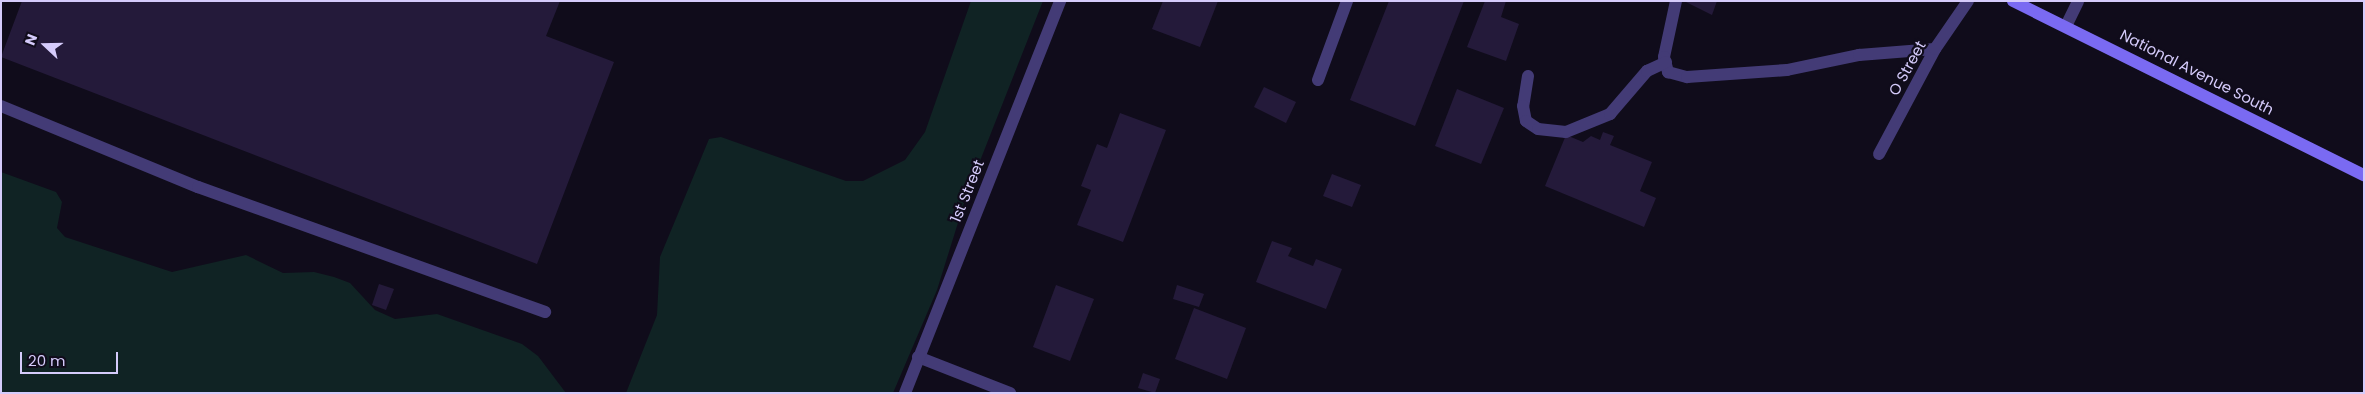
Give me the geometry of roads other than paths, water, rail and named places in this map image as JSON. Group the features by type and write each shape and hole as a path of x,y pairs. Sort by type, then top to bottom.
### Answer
{"main road":[{"name":"National Avenue South","path":"2013,1 2068,24 2364,175"}],"street":[{"name":"1st Street","path":"904,393 1060,1"},
{"path":"1318,80 1346,1"},
{"path":"1676,1 1666,62 1668,72 1687,77 1749,74 1859,55 1935,49"},
{"name":"O Street","path":"1879,154 1935,49 1968,1"},
{"path":"2068,24 2078,1"},
{"path":"1528,76 1523,106 1526,121 1538,129 1566,132 1594,124 1610,114 1647,71 1666,62"},
{"path":"1,106 198,187 545,312"},
{"path":"918,358 1010,393"}]}
